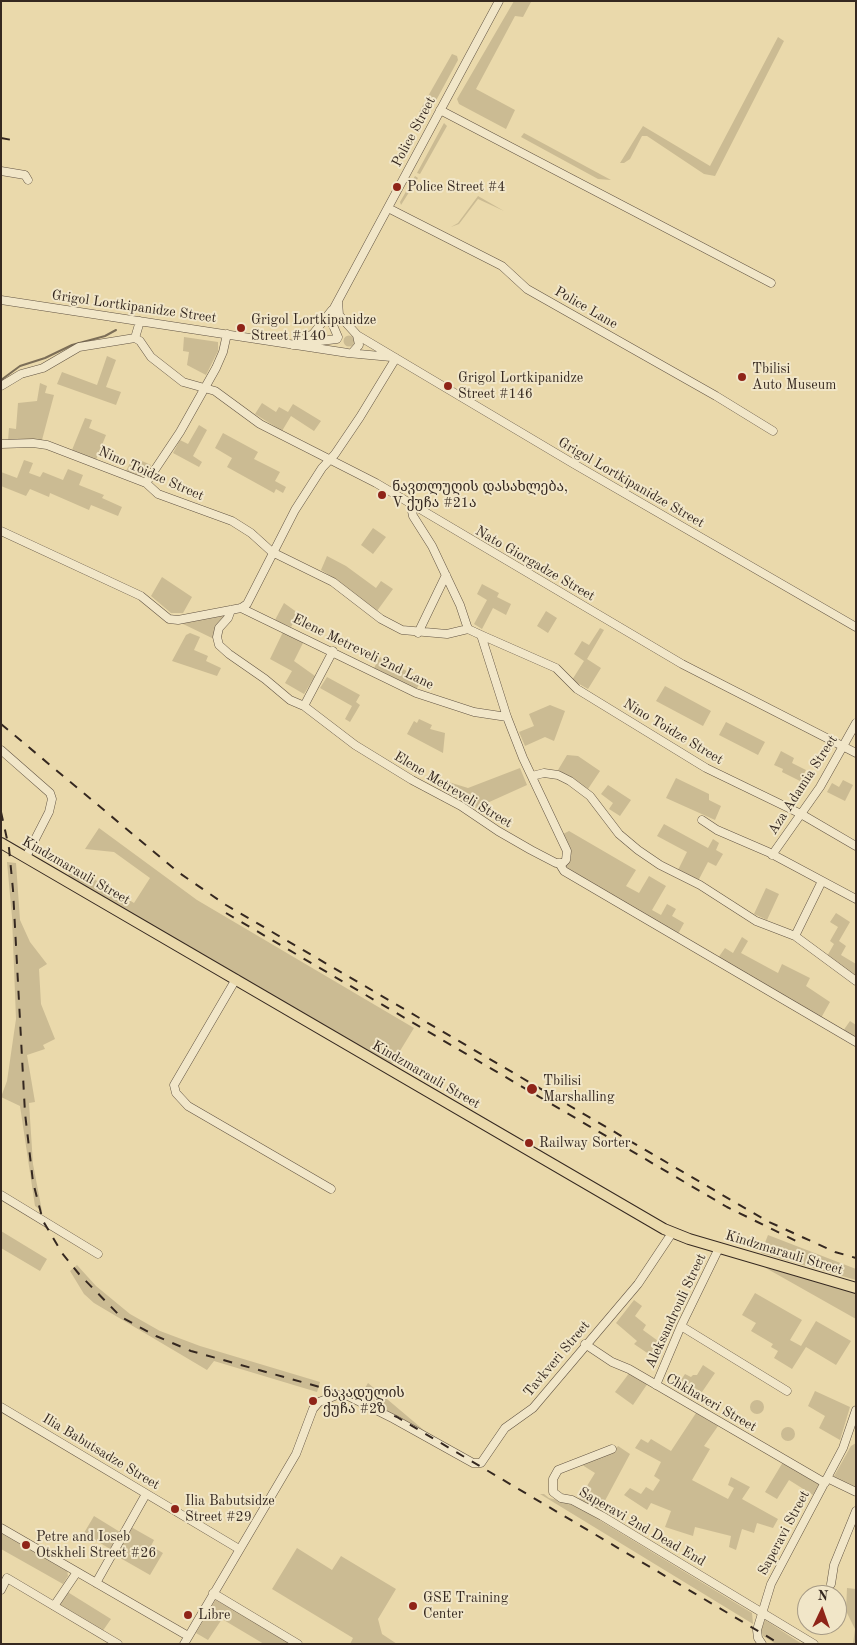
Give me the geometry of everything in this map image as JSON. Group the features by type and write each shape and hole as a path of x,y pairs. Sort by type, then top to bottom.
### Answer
{"main road":[{"name":"Kindzmarauli Street","path":"1,843 672,1233 856,1288"}],"street":[{"name":"Police Street","path":"293,345 321,326 336,305 499,1"},
{"path":"440,110 771,283"},
{"path":"1,172 25,175 28,180"},
{"name":"Police Lane","path":"388,208 502,266 527,288 773,430"},
{"name":"Grigol Lortkipanidze Street","path":"1,300 343,352"},
{"path":"336,305 339,315 355,334 359,345 352,352 343,352 338,346 338,338 332,323 336,305"},
{"path":"1,386 21,374 43,368 78,347 135,338 140,321"},
{"path":"338,338 345,332 355,334"},
{"path":"146,483 180,432 204,388 223,352 227,334"},
{"name":"Grigol Lortkipanidze Street","path":"355,334 579,467 856,627"},
{"name":"Nato Giorgadze Street","path":"135,338 151,357 175,377 191,386 204,388 224,396 260,424 328,461 376,484 682,664 856,753"},
{"name":"Grigol Lortkipanidze Street","path":"293,345 338,338"},
{"name":"Grigol Lortkipanidze Street","path":"352,352 396,358"},
{"path":"1,531 141,596 170,619 178,620 241,608 247,604 295,510 360,416 396,358"},
{"name":"Nino Toidze Street","path":"1,444 33,443 47,445 146,483 158,494 242,527 272,552 332,582 390,626 418,633 446,634 468,629 556,668 576,689 706,768 801,814 856,846"},
{"path":"411,506 418,527 432,546 460,605 468,629"},
{"path":"418,633 446,575"},
{"name":"Elene Metreveli 2nd Lane","path":"241,608 416,693 474,712 507,717"},
{"name":"Elene Metreveli Street","path":"231,610 228,618 217,633 219,645 290,700 304,706 355,744 412,780 461,806 531,850 559,863 564,871 856,1042"},
{"path":"481,635 507,717 532,776 568,851 566,860 559,863"},
{"path":"304,706 332,652"},
{"name":"Aza Adamia Street","path":"856,723 844,747 772,855 856,899"},
{"path":"1,750 50,792 52,799 50,812 26,857"},
{"path":"532,776 544,773 558,775 570,781 590,796 619,834 638,850 660,865 700,885 756,922 795,936 856,981"},
{"path":"702,820 717,830 772,855"},
{"path":"795,936 822,881"},
{"path":"236,980 174,1085 176,1093 188,1106 331,1190"},
{"path":"1,1195 98,1254"},
{"name":"Tavkveri Street","path":"239,1550 296,1454 314,1409 324,1399 337,1394 348,1396 394,1419 462,1458 478,1464 505,1428 533,1408 585,1344 638,1284 672,1233"},
{"name":"Aleksandrouli Street","path":"656,1385 681,1326 719,1248"},
{"path":"681,1326 786,1391"},
{"name":"Chkhaveri Street","path":"585,1344 612,1362 629,1369 826,1481 856,1492"},
{"name":"Ilia Babutsadze Street","path":"1,1407 239,1550"},
{"name":"Saperavi Street","path":"762,1644 758,1638 757,1630 774,1576 853,1431 856,1410"},
{"name":"Saperavi 2nd Dead End","path":"612,1449 558,1470 553,1479 554,1492 561,1498 572,1500 602,1516 762,1612"},
{"path":"96,1583 146,1494"},
{"path":"831,1584 834,1565 856,1512"},
{"path":"1,1528 96,1583 186,1640 239,1550"},
{"path":"54,1606 77,1572"},
{"path":"1,1590 7,1578 118,1644"},
{"path":"213,1593 298,1644"},
{"path":"762,1612 814,1644"}],"shaded area":[{"path":"514,1 531,2 523,17 515,16 476,89 515,110 506,129 459,104 457,99"},
{"path":"778,37 784,41 715,176 704,174 647,136 642,136 630,159 620,163 643,126 710,166"},
{"path":"452,54 457,56 458,60 426,119 419,117 419,112"},
{"path":"444,123 447,126 420,174 417,173"},
{"path":"524,133 611,180 598,179 521,137"},
{"path":"415,176 418,178 401,205 400,202"},
{"path":"478,196 504,211 478,199 459,224 451,227 458,223"},
{"path":"349,335 355,341 349,347 343,341"},
{"path":"184,337 218,342 218,351 206,375 187,365 189,352 183,351"},
{"path":"107,356 116,360 106,387 121,392 116,405 57,384 62,372 97,385"},
{"path":"40,383 47,386 45,393 54,395 42,440 8,441 9,428 16,429 18,403 37,401"},
{"path":"262,403 276,412 279,407 288,412 293,404 321,421 314,431 291,416 282,431 255,414"},
{"path":"85,418 92,420 89,428 106,435 96,460 72,450"},
{"path":"199,425 207,430 193,456 202,462 199,467 173,453 180,440 188,444"},
{"path":"223,433 258,452 254,459 280,472 275,481 286,487 283,493 276,489 274,493 227,467 232,458 215,448"},
{"path":"133,457 151,465 143,478 126,471"},
{"path":"24,460 33,463 29,473 40,477 43,472 63,480 68,469 83,475 79,485 104,495 102,498 122,507 118,516 91,505 89,510 50,493 49,497 30,489 26,496 1,486 1,472 17,478"},
{"path":"373,528 386,537 373,554 361,545"},
{"path":"327,556 346,566 376,588 381,581 393,589 377,611 340,582 321,570"},
{"path":"162,577 192,597 183,613 171,613 151,596"},
{"path":"482,584 499,593 497,597 511,604 506,615 493,608 482,629 474,624 487,600 477,594"},
{"path":"284,603 298,613 291,627 275,620"},
{"path":"546,611 557,618 548,633 537,626"},
{"path":"226,613 227,615 214,632 214,639 179,622"},
{"path":"600,628 604,630 587,659 601,668 588,689 572,680 584,661 574,654 582,641 589,645"},
{"path":"283,632 304,641 294,661 315,676 304,694 285,683 292,671 270,659"},
{"path":"190,633 200,637 194,650 208,656 206,661 221,668 217,676 172,661 186,635"},
{"path":"380,657 422,679 416,690 374,668"},
{"path":"327,677 360,695 356,702 360,705 350,722 345,719 352,706 320,688"},
{"path":"665,686 711,711 703,726 656,701"},
{"path":"550,705 565,711 554,741 545,737 525,746 519,732 534,726 529,714"},
{"path":"419,719 432,725 430,729 445,733 443,753 407,734 414,721 417,723"},
{"path":"726,722 765,742 758,755 719,735"},
{"path":"781,751 794,758 792,763 806,770 800,781 782,772 783,769 774,765"},
{"path":"567,755 578,756 600,771 588,789 558,770"},
{"path":"520,768 527,785 476,808 441,789 442,780 468,788"},
{"path":"676,778 709,794 709,800 721,806 715,820 666,798"},
{"path":"843,780 853,785 845,801 827,792 832,783 839,787"},
{"path":"608,785 631,800 620,816 609,809 613,803 601,794"},
{"path":"664,824 708,848 713,839 719,843 716,850 723,854 716,866 708,862 698,881 678,870 687,852 657,836"},
{"path":"99,828 197,900 414,1028 392,1064 68,875 74,867 134,903 150,878 114,852 85,849"},
{"path":"569,831 636,870 626,886 639,893 649,876 666,886 652,910 661,915 667,904 676,909 672,916 684,923 678,934 566,869 564,865 571,859 571,850 563,834"},
{"path":"7,862 16,863 20,920 30,942 47,964 39,969 41,1004 55,1039 43,1045 45,1049 27,1055 35,1102 29,1103 33,1164 42,1211 35,1206 20,1106 1,1097 7,1081 16,1019 12,917"},
{"path":"766,888 779,894 767,920 754,914"},
{"path":"836,913 850,922 839,941 846,946 841,955 856,964 856,976 826,958 834,944 830,941 838,927 830,922"},
{"path":"742,937 748,941 741,953 778,973 782,964 810,978 806,986 830,1002 821,1018 718,958 725,948 733,953"},
{"path":"850,1021 856,1025 856,1039 843,1031"},
{"path":"1,1231 47,1259 40,1271 1,1248"},
{"path":"768,1235 856,1269 856,1280 761,1253"},
{"path":"77,1265 96,1286 130,1314 160,1331 200,1346 320,1382 317,1392 214,1361 207,1370 94,1303 84,1294 70,1271"},
{"path":"764,1267 856,1293 856,1319"},
{"path":"755,1293 802,1320 790,1340 801,1346 816,1321 851,1341 836,1365 806,1347 792,1369 774,1358 778,1351 771,1347 773,1344 751,1331 756,1323 742,1315"},
{"path":"634,1300 642,1306 635,1316 646,1325 643,1330 665,1346 659,1361 634,1344 637,1341 616,1323"},
{"path":"703,1365 715,1373 702,1392 691,1386 689,1389 679,1383 685,1374 691,1377 697,1375"},
{"path":"630,1372 648,1383 633,1405 615,1392"},
{"path":"368,1383 426,1432 477,1461 359,1398"},
{"path":"815,1391 850,1407 840,1440 819,1428 825,1416 808,1406"},
{"path":"757,1400 762,1402 764,1407 762,1412 757,1414 752,1412 750,1407 752,1402"},
{"path":"696,1413 718,1426 704,1446 710,1449 692,1480 728,1499 734,1488 728,1485 731,1477 750,1487 742,1499 778,1519 773,1528 757,1523 754,1533 742,1529 736,1550 729,1547 731,1536 695,1527 693,1536 665,1527 671,1511 651,1503 647,1510 624,1495 630,1488 641,1494 646,1487 653,1491 660,1480 654,1476 661,1462 635,1448 641,1439 648,1443 651,1439 671,1451"},
{"path":"788,1427 793,1429 795,1434 793,1439 788,1441 783,1439 781,1434 783,1429"},
{"path":"856,1443 856,1489 833,1478 851,1446"},
{"path":"618,1446 630,1454 600,1510 579,1499 595,1473 579,1463 612,1453"},
{"path":"783,1462 819,1484 813,1495 789,1480 777,1499 765,1492"},
{"path":"540,1494 566,1502 591,1515 752,1613 753,1624"},
{"path":"94,1516 120,1532 110,1549 84,1533"},
{"path":"131,1527 154,1540 151,1546 163,1553 150,1575 115,1555"},
{"path":"1,1531 67,1569 68,1576 63,1584 1,1549"},
{"path":"297,1548 332,1570 341,1556 396,1589 378,1619 382,1634 397,1644 350,1644 353,1638 272,1589"},
{"path":"847,1588 856,1589 856,1644 853,1644 855,1629 847,1613"},
{"path":"66,1591 111,1619 102,1632 58,1605"},
{"path":"216,1599 291,1644 264,1644 222,1619 208,1640 196,1633"},
{"path":"765,1620 802,1644 776,1644 763,1636 761,1630"}],"waterway":[{"path":"1,380 20,366 45,358 72,345 105,336 116,330"}],"railway":[{"path":"1,138 12,140"},
{"path":"1,724 178,872 226,905 767,1221 835,1252 856,1258"},
{"path":"1,812 9,848 13,890 25,1113 33,1182 43,1221 62,1253 79,1274 121,1317 156,1336 191,1351 341,1393 397,1417 780,1644"},
{"path":"226,913 727,1207 796,1241"}],"place":[{"name":"Police Street #4","path":"397,187"},
{"name":"Grigol Lortkipanidze Street #140","path":"241,328"},
{"name":"Tbilisi Auto Museum","path":"742,377"},
{"name":"Grigol Lortkipanidze Street #146","path":"448,386"},
{"name":"ნავთლუღის დასახლება, V ქუჩა #21ა","path":"382,495"},
{"name":"Tbilisi Marshalling","path":"532,1089"},
{"name":"Railway Sorter","path":"529,1143"},
{"name":"ნაკადულის ქუჩა #2ზ","path":"313,1401"},
{"name":"Ilia Babutsidze Street #29","path":"175,1509"},
{"name":"Petre and Ioseb Otskheli Street #26","path":"26,1545"},
{"name":"GSE Training Center","path":"413,1606"},
{"name":"Libre","path":"188,1615"}]}
